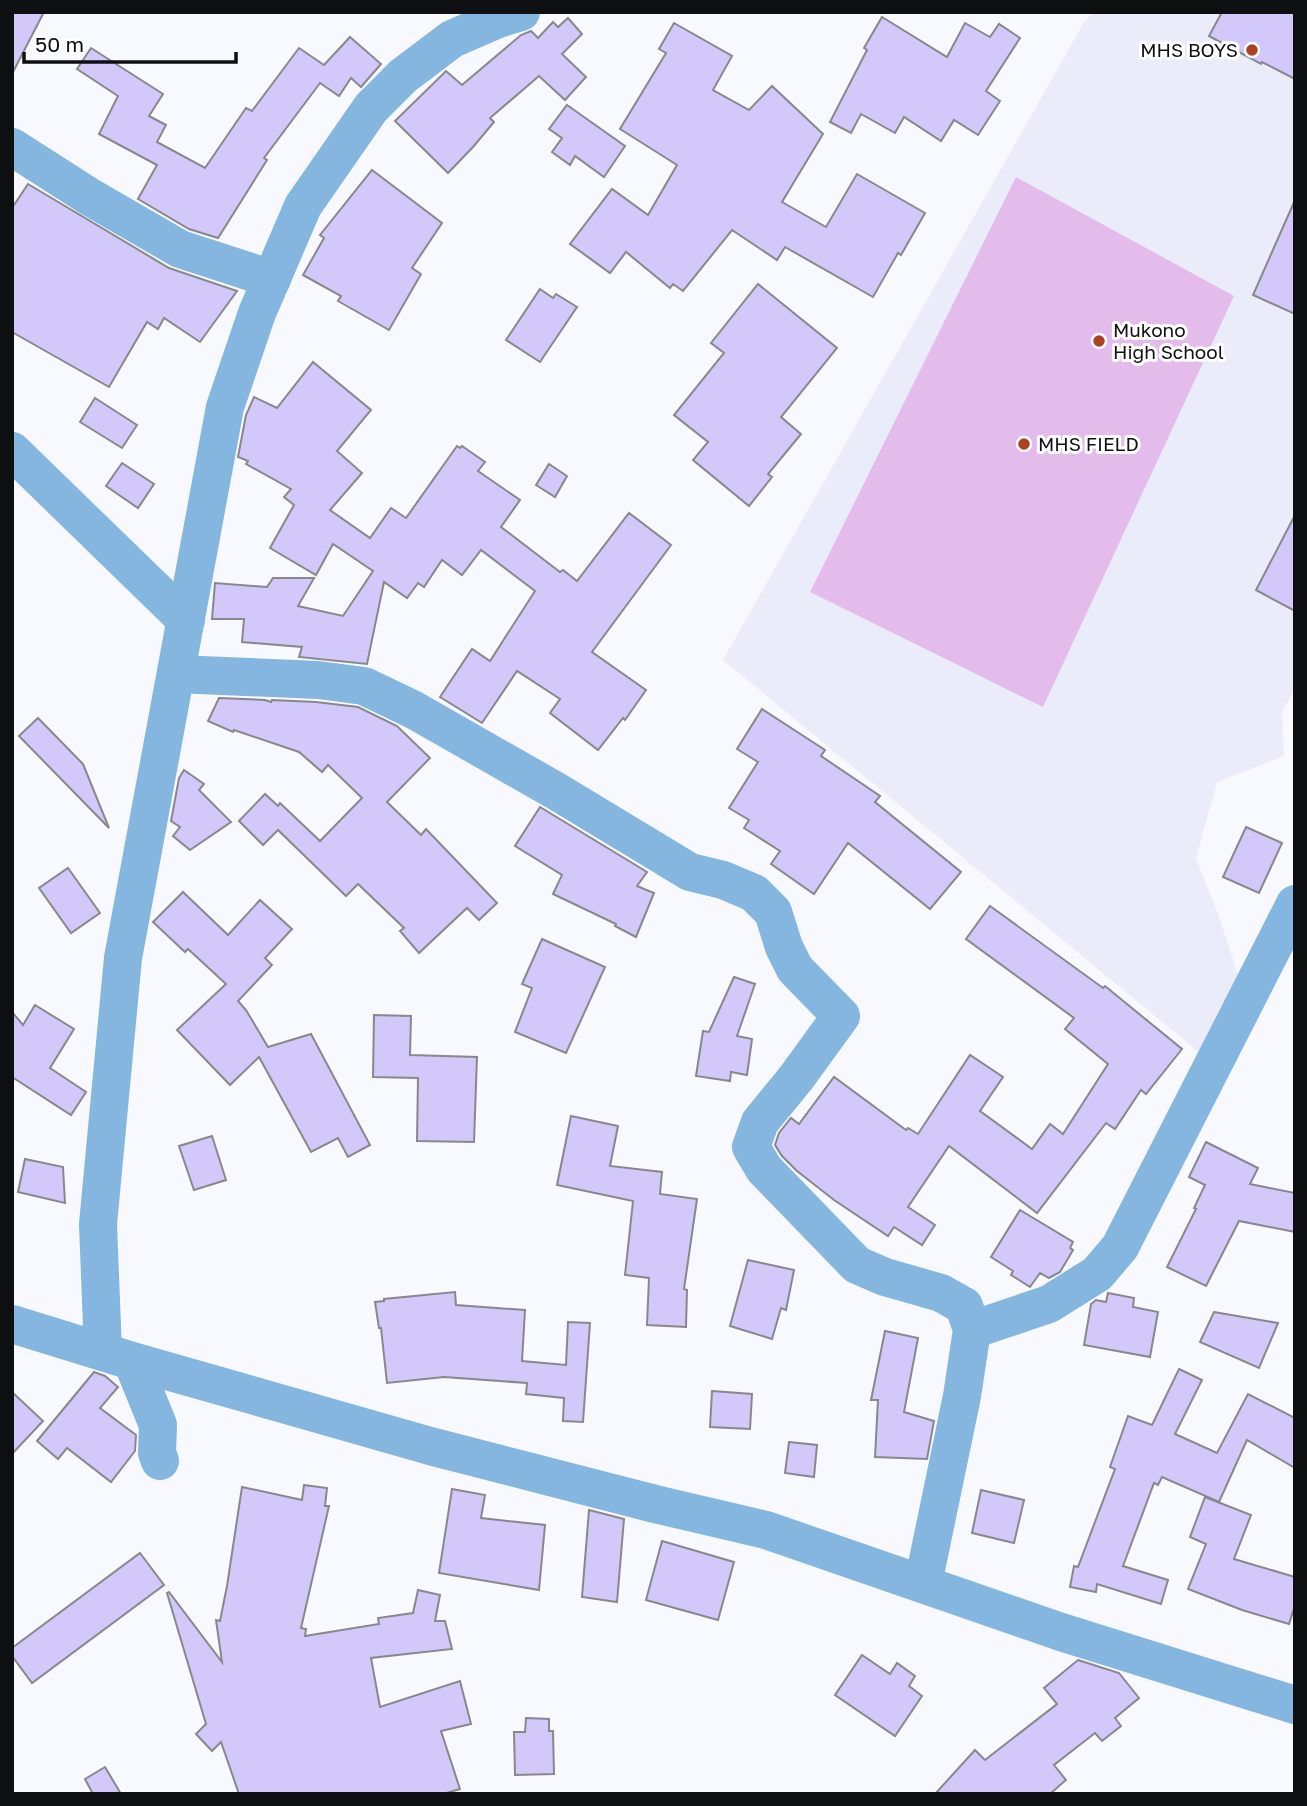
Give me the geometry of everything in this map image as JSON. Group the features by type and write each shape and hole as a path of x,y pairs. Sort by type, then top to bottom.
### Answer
{"street":[{"path":"163,1442 117,1357 98,1224 123,958 225,407 257,313 303,206 371,108 403,76 452,39 521,12"},
{"path":"12,147 90,197 180,249 272,279"},
{"path":"12,451 186,620"},
{"path":"176,674 318,680 364,686 414,710 545,784 690,872 723,880 754,893 773,912 784,947 795,969 841,1016 760,1122 751,1147 764,1169 857,1265 885,1277 941,1293 964,1306 972,1330 962,1395 923,1584"},
{"path":"972,1330 1049,1304 1097,1274 1120,1247 1295,904"},
{"path":"12,1324 117,1357 430,1446 766,1530 1061,1632 1295,1705"}],"shaded area":[{"name":"Mukono High School","path":"1094,12 1295,12 1295,688 1282,713 1284,756 1217,782 1196,858 1244,993 1217,1067 723,660 1084,22"},
{"name":"MHS FIELD","path":"1016,177 1234,296 1043,707 810,592"}],"building":[{"path":"12,12 44,12 12,74"},
{"name":"MHS BOYS","path":"1222,12 1295,12 1295,79 1209,36"},
{"path":"882,17 947,57 965,23 990,37 999,24 1020,38 986,91 1000,101 978,135 954,120 941,141 904,117 895,133 861,114 851,133 830,122 867,50 864,48"},
{"path":"568,18 582,34 562,54 586,77 565,100 539,76 490,118 494,122 448,173 395,121 446,71 462,85 521,35 531,31 538,38 553,22 558,27"},
{"path":"674,23 732,56 713,90 749,110 772,86 823,134 782,202 826,227 857,174 925,213 873,297 785,247 777,260 732,230 683,291 673,284 670,288 626,252 610,273 570,244 612,189 648,215 677,165 620,129 666,53 659,49"},
{"path":"350,37 381,64 361,87 351,78 339,96 320,83 264,158 267,160 218,238 189,229 138,199 157,165 99,134 118,96 77,69 91,48 163,94 149,116 166,125 157,142 205,168 246,108 252,111 299,48 324,65"},
{"path":"567,105 625,146 604,177 575,156 570,165 552,152 562,138 549,129"},
{"path":"372,170 442,223 412,268 421,274 389,330 338,301 341,296 303,275 324,238 320,235"},
{"path":"28,184 169,268 237,291 200,342 164,318 158,329 147,322 109,387 12,332 12,208"},
{"path":"1295,200 1295,314 1253,295"},
{"path":"758,284 837,348 781,417 801,434 768,474 772,477 749,506 693,460 708,442 674,415 724,353 711,343"},
{"path":"540,289 553,298 556,294 577,307 540,362 506,340"},
{"path":"313,362 371,410 337,451 362,473 330,510 370,538 391,508 406,518 457,446 462,446 485,462 478,471 520,500 501,527 560,572 563,570 577,581 629,513 671,545 592,652 646,690 625,720 623,718 598,750 550,713 560,699 517,671 482,723 440,697 472,649 490,661 535,591 481,550 462,575 442,560 424,587 418,583 407,598 384,582 367,664 299,657 302,647 242,642 244,619 212,619 215,583 267,587 273,578 314,578 298,606 343,616 373,571 333,544 316,575 270,548 294,505 284,497 291,489 238,457 246,415 254,397 277,408"},
{"path":"95,398 137,425 122,448 80,422"},
{"path":"122,463 154,484 138,508 106,486"},
{"path":"549,464 567,476 555,497 536,485"},
{"path":"1295,515 1295,611 1256,590"},
{"path":"219,698 316,702 358,707 397,726 430,758 387,802 421,835 426,829 497,903 479,920 467,908 419,953 400,931 404,928 358,884 346,896 278,830 263,845 239,821 265,794 278,806 280,803 320,841 362,798 328,765 322,772 299,752 234,730 233,732 208,721"},
{"path":"762,709 825,750 821,756 880,796 875,802 961,872 930,909 848,843 814,894 771,864 780,851 744,828 749,820 729,808 758,762 737,749"},
{"path":"38,718 83,764 109,828 19,736"},
{"path":"184,770 204,784 199,790 231,822 190,850 173,836 180,827 171,821 179,778"},
{"path":"540,807 647,872 637,886 654,893 636,937 615,926 616,924 553,894 562,875 515,846"},
{"path":"1246,827 1282,843 1259,893 1223,877"},
{"path":"68,868 100,913 71,933 39,888"},
{"path":"183,892 228,935 260,900 292,929 265,958 272,965 238,1001 268,1047 311,1034 370,1145 348,1157 338,1138 311,1152 259,1057 230,1085 177,1030 226,984 188,949 185,952 153,922"},
{"path":"990,906 1103,988 1105,986 1182,1049 1146,1094 1141,1090 1115,1129 1106,1123 1037,1213 949,1146 908,1207 935,1225 922,1245 894,1227 888,1236 834,1200 797,1171 775,1145 779,1133 791,1118 799,1124 834,1077 906,1130 908,1128 918,1134 970,1055 1003,1077 980,1111 1032,1149 1050,1124 1063,1134 1108,1064 1065,1029 1074,1018 966,939"},
{"path":"542,939 605,967 566,1053 515,1032 532,988 522,984"},
{"path":"734,977 755,984 737,1036 752,1039 747,1075 731,1072 730,1081 696,1076 703,1031 709,1032"},
{"path":"35,1005 74,1029 50,1068 86,1092 71,1115 12,1077 12,1012 23,1025"},
{"path":"374,1015 411,1016 410,1055 477,1057 474,1142 417,1141 418,1078 373,1077"},
{"path":"571,1116 618,1126 610,1166 662,1172 660,1194 697,1199 684,1289 687,1290 686,1327 647,1325 649,1278 625,1275 633,1201 557,1185"},
{"path":"212,1136 226,1180 194,1190 179,1146"},
{"path":"1206,1142 1258,1168 1250,1184 1295,1193 1295,1232 1239,1221 1206,1286 1167,1267 1205,1185 1189,1177"},
{"path":"25,1159 63,1167 65,1203 18,1192"},
{"path":"1020,1210 1073,1242 1070,1248 1073,1250 1060,1272 1049,1278 1040,1273 1030,1287 1011,1275 1013,1271 991,1257"},
{"path":"748,1260 794,1270 786,1310 781,1308 772,1339 730,1326"},
{"path":"455,1292 456,1305 525,1310 522,1361 566,1365 568,1322 590,1323 583,1422 563,1421 564,1398 526,1394 527,1383 444,1377 387,1383 381,1328 375,1302"},
{"path":"1108,1293 1134,1298 1133,1307 1158,1312 1150,1357 1084,1345 1091,1304 1096,1300 1106,1302"},
{"path":"1214,1312 1278,1323 1259,1368 1200,1342"},
{"path":"885,1331 918,1338 904,1412 934,1421 927,1459 875,1457 878,1400 871,1400"},
{"path":"1179,1369 1202,1380 1175,1434 1217,1453 1248,1394 1295,1418 1295,1468 1247,1440 1219,1502 1162,1477 1158,1485 1154,1483 1123,1566 1168,1580 1161,1604 1097,1584 1096,1592 1070,1587 1074,1566 1078,1567 1115,1469 1110,1467 1128,1416 1152,1425"},
{"path":"94,1372 105,1376 118,1387 100,1408 136,1435 135,1451 111,1482 67,1448 58,1459 37,1441"},
{"path":"712,1391 752,1394 750,1429 710,1427"},
{"path":"12,1392 43,1421 12,1454"},
{"path":"789,1442 817,1445 814,1477 785,1473"},
{"path":"304,1485 327,1488 325,1506 329,1506 301,1628 306,1629 305,1636 379,1624 378,1618 413,1613 418,1590 440,1595 435,1621 445,1621 452,1649 371,1658 380,1707 460,1681 471,1724 441,1731 460,1789 443,1794 239,1794 221,1742 212,1751 196,1734 206,1724 167,1593 169,1592 222,1662 216,1620 220,1621 227,1586 242,1487 302,1500"},
{"path":"452,1489 485,1495 481,1518 545,1525 539,1590 439,1573"},
{"path":"981,1490 1024,1500 1014,1543 972,1533"},
{"path":"1205,1497 1251,1515 1234,1559 1295,1577 1295,1605 1289,1624 1242,1610 1188,1589 1206,1544 1190,1537"},
{"path":"589,1510 624,1519 617,1602 582,1597"},
{"path":"662,1541 734,1562 718,1620 646,1600"},
{"path":"140,1553 164,1585 32,1683 12,1656 12,1648"},
{"path":"862,1655 890,1674 897,1663 915,1676 909,1686 922,1696 895,1736 835,1695"},
{"path":"1078,1660 1119,1673 1139,1698 1115,1718 1121,1726 1102,1741 1095,1733 1054,1765 1066,1780 1050,1794 935,1794 975,1750 985,1760 1057,1704 1044,1688"},
{"path":"526,1718 549,1719 549,1731 553,1731 554,1774 515,1775 514,1732 525,1732"},
{"path":"105,1767 121,1794 93,1794 85,1779"}],"place":[{"name":"MHS BOYS","path":"1252,50"},
{"name":"Mukono High School","path":"1099,341"},
{"name":"MHS FIELD","path":"1024,444"}]}
